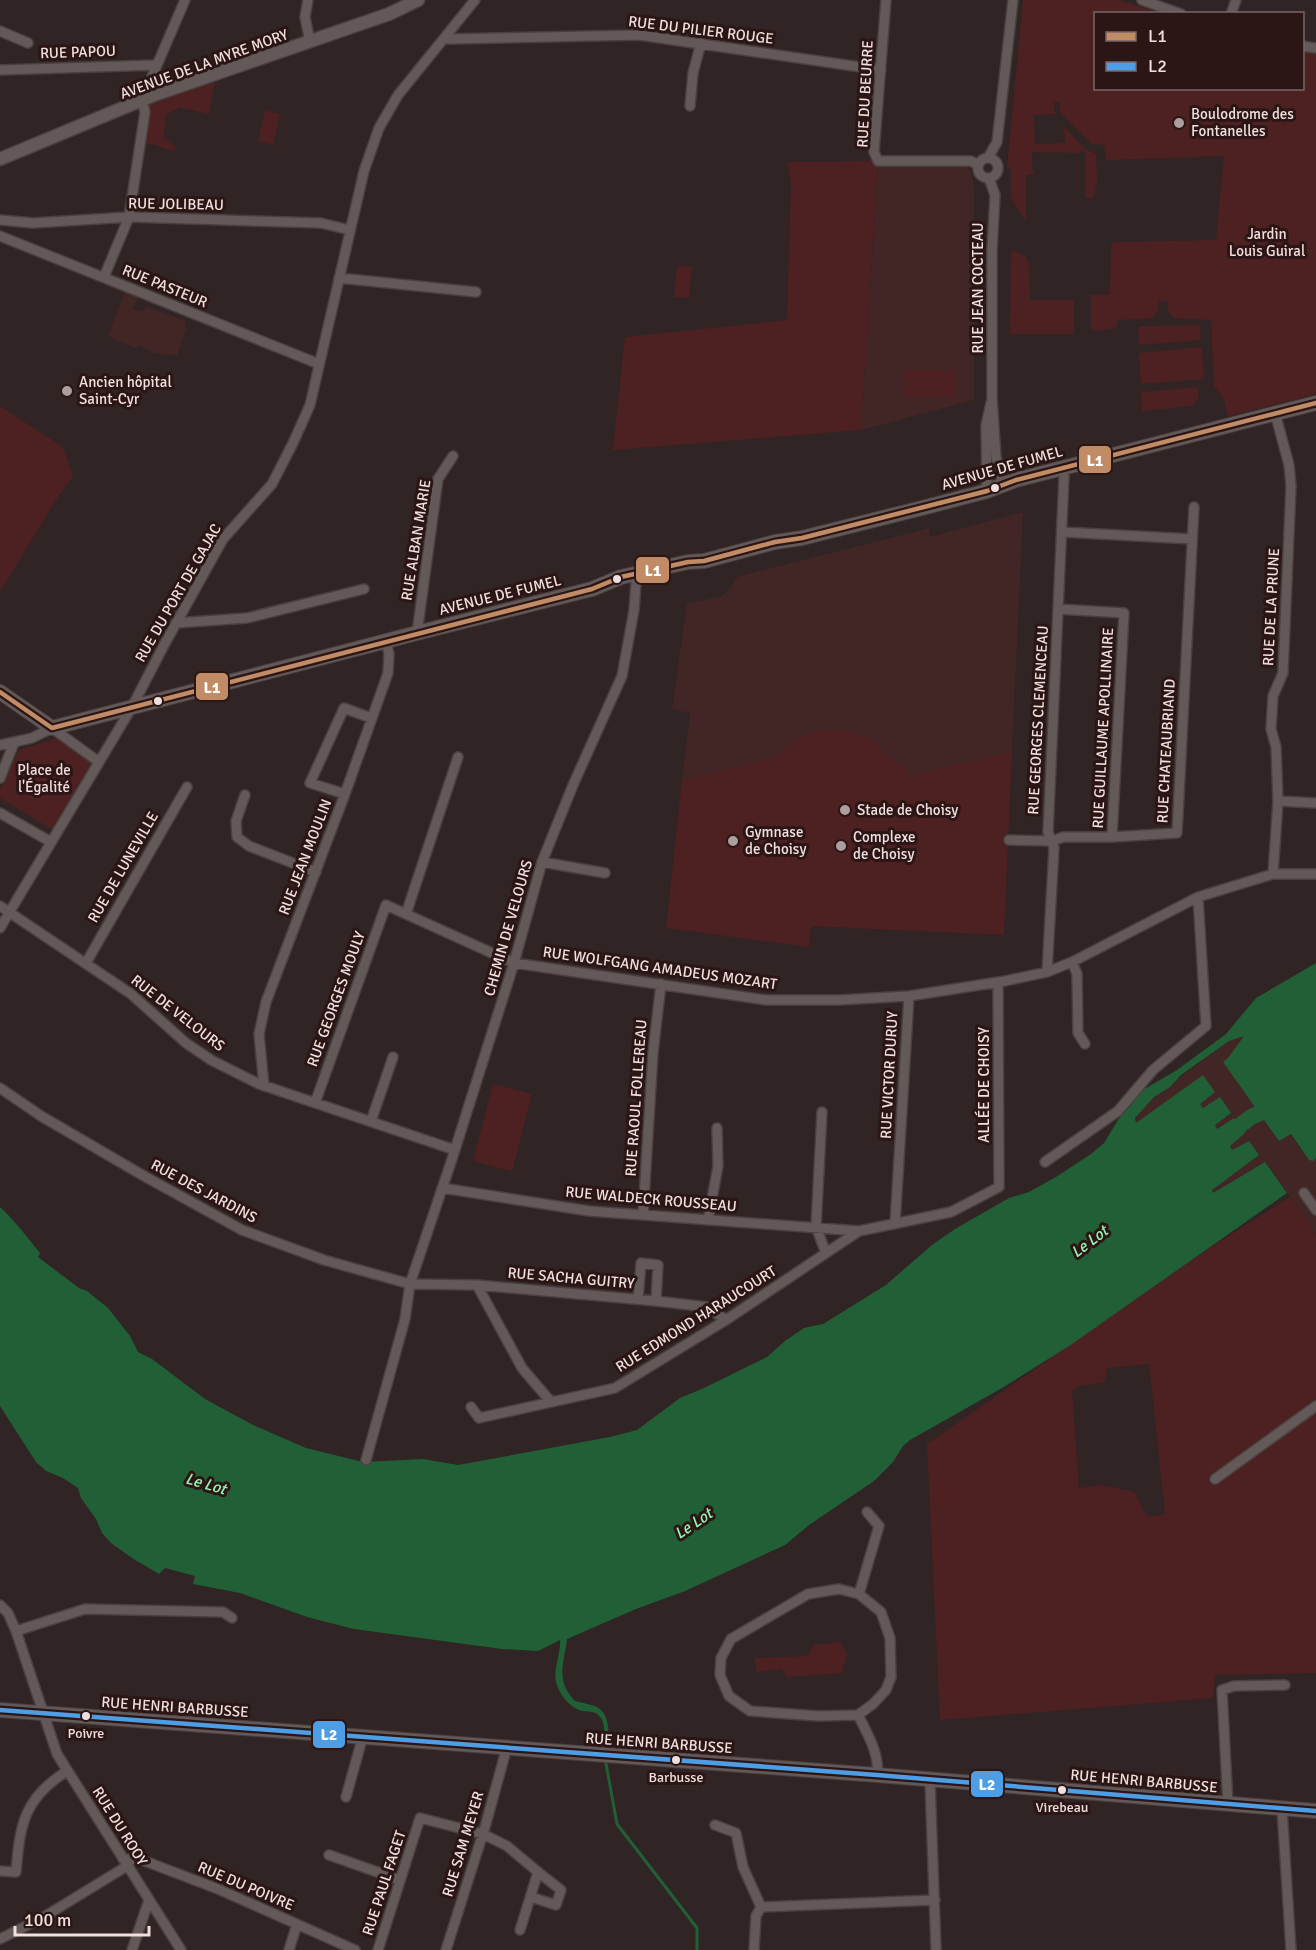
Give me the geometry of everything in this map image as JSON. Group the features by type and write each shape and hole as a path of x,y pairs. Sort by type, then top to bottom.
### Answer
{"main road":[{"name":"AVENUE DE FUMEL","path":"52,728 591,589 621,578 636,579 688,562 704,561 775,542 802,538 1316,403"},
{"path":"0,692 52,728"},
{"name":"RUE HENRI BARBUSSE","path":"0,1710 877,1775 1316,1811"}],"street":[{"path":"104,277 129,218 145,112 142,100 185,0"},
{"path":"308,0 305,17 310,42"},
{"name":"AVENUE DE LA MYRE MORY","path":"0,159 142,100 389,14 418,0"},
{"name":"RUE DU PORT DE GAJAC","path":"0,928 132,707 224,539 272,484 293,443 310,405 364,171 379,128 398,95 475,0"},
{"name":"RUE DU BEURRE","path":"886,0 874,152 878,161 971,161 978,165"},
{"path":"988,158 997,142 1013,0"},
{"path":"1142,0 1175,12"},
{"path":"0,31 28,43"},
{"name":"RUE DU PILIER ROUGE","path":"445,38 639,35 881,70"},
{"path":"690,106 693,73 701,43"},
{"name":"RUE PAPOU","path":"0,70 156,65"},
{"path":"988,158 994,160 998,166 997,172 990,178 980,175 978,165 982,160 988,158"},
{"name":"RUE JEAN COCTEAU","path":"990,178 995,195 992,251 992,398 996,458 1003,484"},
{"name":"RUE JOLIBEAU","path":"0,220 33,222 129,218 321,223 350,230"},
{"name":"RUE PASTEUR","path":"0,236 319,364"},
{"path":"339,278 476,292"},
{"name":"RUE JEAN COCTEAU","path":"987,491 986,425 992,398"},
{"name":"RUE DE LA PRUNE","path":"1273,874 1278,801 1276,747 1271,729 1273,696 1283,673 1291,486 1289,465 1275,413"},
{"name":"RUE ALBAN MARIE","path":"417,633 438,479 453,456"},
{"name":"RUE GEORGES CLEMENCEAU","path":"1047,972 1054,848 1048,832 1063,468"},
{"name":"RUE CHATEAUBRIAND","path":"1009,840 1053,841 1063,837 1177,833 1194,507"},
{"path":"1062,532 1192,539"},
{"name":"CHEMIN DE VELOURS","path":"366,1460 405,1319 410,1284 514,963 543,862 573,785 622,676 634,610 636,579"},
{"path":"176,623 247,618 364,590"},
{"name":"RUE GUILLAUME APOLLINAIRE","path":"1058,609 1124,613 1112,837"},
{"name":"RUE JEAN MOULIN","path":"264,1086 259,1034 266,1002 388,674 389,654 386,641"},
{"path":"345,794 310,783 344,708 371,718"},
{"path":"0,745 32,738 52,728 99,762"},
{"path":"0,778 14,742"},
{"path":"406,914 458,757"},
{"name":"RUE DE LUNEVILLE","path":"86,963 187,787"},
{"path":"245,795 236,821 237,837 249,846 316,872"},
{"path":"1278,801 1316,803"},
{"path":"0,813 51,843"},
{"path":"543,862 605,873"},
{"name":"RUE VICTOR DURUY","path":"895,1224 909,996 1047,972 1072,962 1198,897 1273,874 1316,874"},
{"path":"1045,1162 1118,1111 1153,1070 1206,1026 1198,897"},
{"name":"RUE WOLFGANG AMADEUS MOZART","path":"386,905 514,963 766,999 839,1000 909,996"},
{"name":"RUE GEORGES MOULY","path":"315,1103 386,905"},
{"name":"RUE DE VELOURS","path":"0,906 130,994 186,1042 211,1060 264,1086 455,1150"},
{"path":"1072,962 1077,974 1078,1033 1085,1044"},
{"name":"ALLÉE DE CHOISY","path":"998,982 999,1187"},
{"name":"RUE RAOUL FOLLEREAU","path":"643,1215 653,1053 661,984"},
{"path":"371,1122 393,1057"},
{"name":"RUE DES JARDINS","path":"0,1088 41,1116 242,1230 324,1260 410,1284"},
{"path":"822,1112 816,1227 826,1253"},
{"path":"708,1220 718,1166 717,1128"},
{"name":"RUE EDMOND HARAUCOURT","path":"471,1407 479,1418 615,1388 726,1320 858,1231 951,1212 999,1187"},
{"name":"RUE WALDECK ROUSSEAU","path":"442,1188 589,1211 858,1231"},
{"path":"1304,1193 1316,1210"},
{"path":"639,1299 641,1263 658,1265 656,1301"},
{"name":"RUE SACHA GUITRY","path":"410,1284 477,1285 639,1299 707,1307 726,1320"},
{"path":"477,1285 522,1368 551,1402"},
{"path":"1215,1479 1316,1406"},
{"path":"859,1594 879,1526 867,1512"},
{"path":"838,1589 859,1594 880,1612 890,1638 891,1677 886,1690 858,1715 818,1716 750,1710 729,1696 720,1675 721,1658 730,1639 808,1594 838,1589"},
{"name":"RUE DU ROOY","path":"0,1605 8,1612 16,1631 57,1754 179,1949"},
{"path":"16,1631 85,1609 222,1612 232,1618"},
{"path":"1228,1805 1222,1690 1234,1686 1285,1685"},
{"path":"858,1715 878,1761 877,1775"},
{"path":"346,1797 363,1736"},
{"name":"RUE SAM MEYER","path":"446,1950 483,1834 507,1747"},
{"path":"14,1884 20,1832 30,1805 50,1782 67,1771"},
{"path":"930,1780 936,1950"},
{"path":"1282,1809 1290,1950"},
{"name":"RUE PAUL FAGET","path":"378,1950 420,1818 483,1834"},
{"path":"715,1825 736,1833 742,1867 761,1907"},
{"path":"483,1834 507,1846 561,1890 556,1905 531,1897"},
{"path":"329,1856 400,1880"},
{"name":"RUE DU POIVRE","path":"125,1862 142,1860 164,1868 218,1889 355,1950"},
{"path":"0,1939 42,1918 125,1862"},
{"path":"0,1871 16,1872"},
{"path":"520,1930 538,1872"},
{"path":"132,1950 149,1900"},
{"path":"761,1907 935,1900"},
{"path":"754,1950 756,1916 761,1907"},
{"path":"289,1950 297,1924"}],"shaded area":[{"path":"964,165 972,175 974,188 974,400 861,430 878,166"},
{"path":"125,291 138,296 133,309 143,312 146,306 185,321 186,329 177,356 155,353 139,345 137,349 108,336"},
{"path":"1023,512 1012,751 908,776 906,768 889,757 874,742 848,731 795,740 772,758 682,780 690,713 672,709 687,603 720,597 730,589 737,577 929,528 930,537"},
{"path":"1245,1035 1223,1062 1279,1141 1290,1134 1309,1160 1313,1161 1316,1158 1316,1234 1266,1162 1213,1194 1211,1191 1249,1141 1232,1150 1229,1146 1234,1118 1217,1129 1215,1125 1221,1097 1203,1108 1200,1104 1203,1076 1136,1124 1135,1118 1154,1097 1229,1041"}],"green space":[{"name":"Jardin Louis Guiral","path":"1023,0 1119,0 1157,12 1094,12 1094,90 1304,90 1304,52 1316,54 1316,394 1228,416 1224,400 1214,386 1211,320 1173,318 1168,310 1167,301 1159,301 1158,310 1153,318 1117,320 1117,326 1112,329 1094,331 1091,328 1091,295 1110,294 1111,245 1114,242 1216,240 1224,156 1106,160 1104,145 1092,144 1060,113 1059,102 1054,102 1055,114 1034,115 1035,144 1065,143 1064,127 1085,149 1096,154 1097,184 1093,198 1085,198 1085,151 1080,151 1080,153 1032,152 1034,174 1026,175 1026,221 1011,199 1011,169 1007,168"},
{"path":"215,81 209,114 180,107 166,115 164,137 175,146 175,151 146,143 150,104"},
{"path":"265,110 280,114 273,145 258,141"},
{"path":"878,161 861,430 613,450 625,337 787,320 791,183 787,162"},
{"path":"1011,250 1025,256 1029,264 1030,300 1074,300 1074,334 1010,334"},
{"path":"677,265 692,267 689,298 674,297"},
{"path":"1200,325 1201,340 1139,345 1138,326"},
{"path":"1202,347 1204,379 1141,384 1139,353"},
{"path":"904,370 956,370 956,397 904,397"},
{"path":"1198,387 1199,398 1192,406 1142,411 1141,392"},
{"path":"0,406 63,447 73,476 0,592"},
{"name":"Stade de Choisy","path":"826,730 848,731 867,737 889,757 906,768 909,776 1012,751 1004,935 811,926 809,947 666,928 682,780 772,758 795,740 810,733"},
{"name":"Place de l'Égalité","path":"59,737 95,761 53,830 0,798 0,790 19,750"},
{"path":"493,1084 532,1094 512,1171 473,1161"},
{"path":"1290,1197 1316,1234 1316,1673 1215,1675 1213,1698 940,1720 927,1444 1211,1247","holes":["1149,1364 1165,1514 1147,1517 1135,1492 1101,1485 1079,1488 1072,1392 1080,1386 1105,1382 1107,1368"]},
{"path":"841,1642 847,1655 842,1673 786,1677 781,1669 756,1672 755,1658 807,1656 814,1645"}],"water":[{"path":"1316,963 1316,1158 1313,1161 1309,1160 1291,1134 1279,1141 1223,1062 1244,1036 1229,1041 1181,1075 1170,1087 1154,1097 1135,1118 1136,1123 1203,1075 1215,1092 1200,1104 1203,1108 1220,1097 1231,1113 1215,1125 1217,1129 1234,1118 1245,1133 1230,1146 1232,1150 1249,1141 1259,1155 1212,1190 1213,1193 1265,1162 1287,1193 1072,1344 1002,1388 910,1440 874,1481 809,1525 785,1545 685,1591 567,1639 562,1672 565,1686 575,1701 595,1706 604,1714 608,1726 608,1751 603,1750 604,1729 601,1718 595,1713 575,1708 566,1701 558,1687 556,1672 560,1640 538,1651 502,1649 354,1629 307,1617 240,1593 193,1584 195,1576 165,1568 159,1574 111,1543 102,1533 96,1519 81,1498 78,1488 46,1471 36,1462 0,1406 0,1207 40,1253 38,1257 108,1308 130,1336 138,1352 152,1359 205,1399 253,1425 306,1448 363,1462 423,1459 458,1465 637,1430 680,1398 767,1357 804,1328 823,1324 886,1285 932,1245 955,1229 1009,1198 1029,1192 1091,1154 1104,1143 1118,1120 1141,1091 1177,1070 1226,1034 1256,998"}],"waterway":[{"name":"Le Lot","path":"1224,1138 1251,1117 1316,1088"},
{"path":"605,1758 617,1824 697,1928 697,1950"}],"transit line":[{"name":"L1","path":"0,692 52,728 592,589 621,577 688,562 704,561 775,542 802,538 1316,403"},
{"name":"L2","path":"0,1710 877,1775 1316,1811"}],"place":[{"name":"Boulodrome des Fontanelles","path":"1179,123"},
{"name":"Ancien hôpital Saint-Cyr","path":"67,391"},
{"name":"Stade de Choisy","path":"845,810"},
{"name":"Gymnase de Choisy","path":"733,841"},
{"name":"Complexe de Choisy","path":"841,846"},
{"name":"Poivre","path":"86,1716"},
{"name":"Barbusse","path":"676,1760"},
{"name":"Virebeau","path":"1062,1790"}]}
